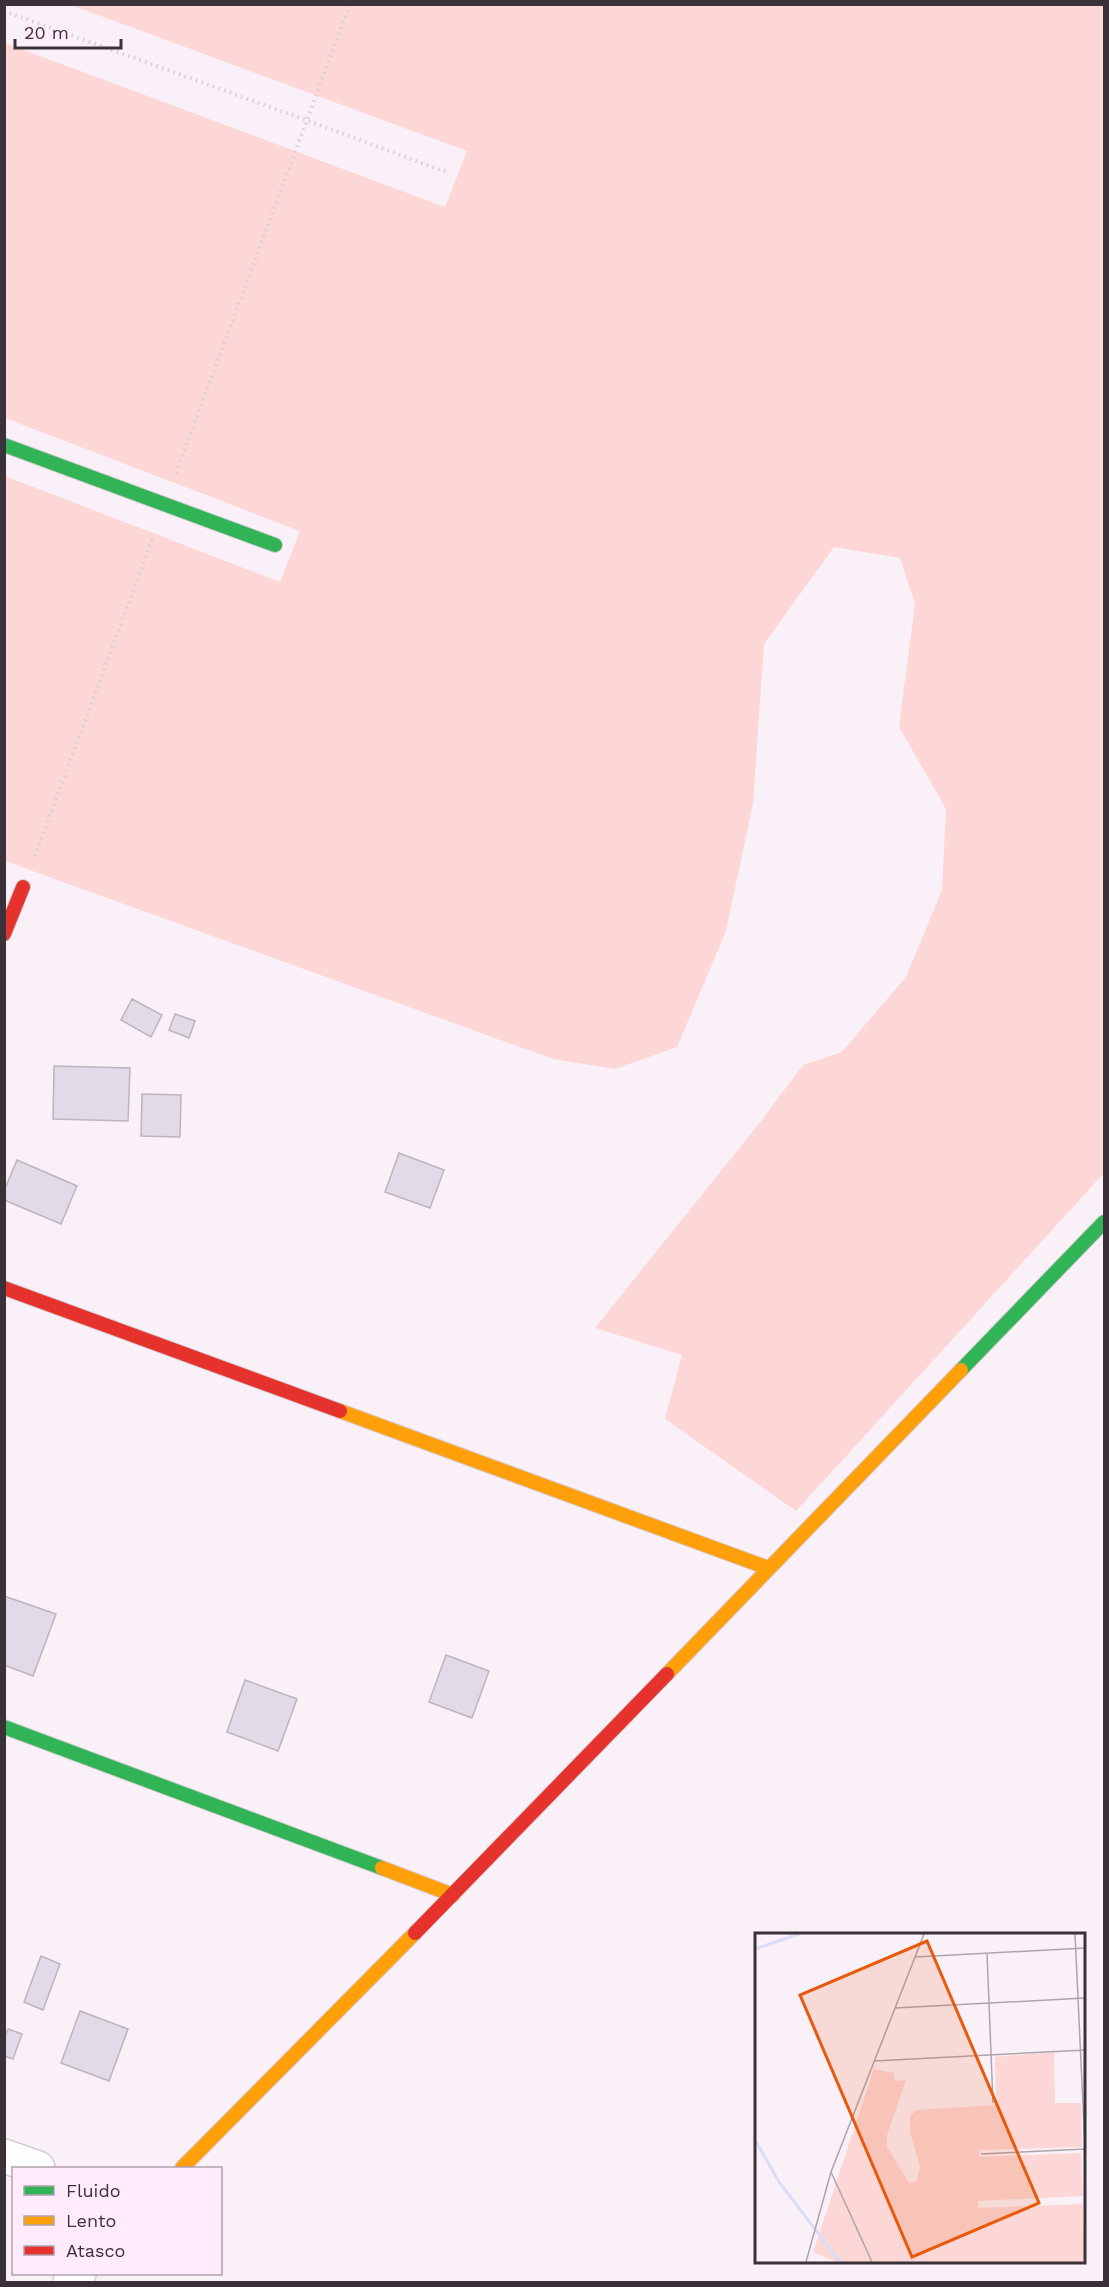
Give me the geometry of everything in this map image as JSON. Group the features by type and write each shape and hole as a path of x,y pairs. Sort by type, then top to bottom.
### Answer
{"street":[{"path":"4,445 274,545"},
{"path":"4,934 24,887"},
{"path":"184,2167 453,1895 1104,1222"},
{"path":"4,1288 768,1568"},
{"path":"4,1727 453,1895"},
{"path":"4,2156 33,2167"}],"path":[{"path":"24,887 350,4"},
{"path":"4,11 446,172"}],"shaded area":[{"path":"71,5 1104,5 1104,1173 796,1511 665,1419 682,1355 595,1328 803,1065 842,1052 906,977 942,890 946,809 899,727 915,604 900,558 834,547 764,644 753,803 726,931 677,1047 615,1069 553,1059 5,861 5,476 280,582 300,531 5,418 5,43 445,207 467,151"}],"building":[{"path":"132,999 162,1015 151,1037 121,1020"},
{"path":"175,1014 195,1021 189,1038 169,1030"},
{"path":"54,1066 130,1068 128,1121 53,1119"},
{"path":"142,1094 181,1095 180,1137 141,1136"},
{"path":"399,1153 444,1170 430,1208 385,1192"},
{"path":"17,1160 77,1186 61,1224 4,1200 4,1191"},
{"path":"4,1596 56,1614 33,1676 4,1665"},
{"path":"446,1655 489,1671 472,1718 429,1702"},
{"path":"245,1680 297,1699 278,1751 227,1732"},
{"path":"41,1956 60,1964 43,2010 24,2002"},
{"path":"80,2011 128,2029 109,2081 61,2063"},
{"path":"8,2029 22,2034 13,2059 4,2056 4,2039"}],"traffic: fast":[{"path":"4,445 275,545"},
{"path":"961,1370 1104,1222"},
{"path":"4,1727 382,1868"}],"traffic: slow":[{"path":"667,1674 961,1370"},
{"path":"340,1411 768,1568"},
{"path":"382,1868 453,1895"},
{"path":"183,2167 415,1933"}],"traffic: jam":[{"path":"4,934 23,887"},
{"path":"4,1288 340,1411"},
{"path":"415,1933 667,1674"}]}
